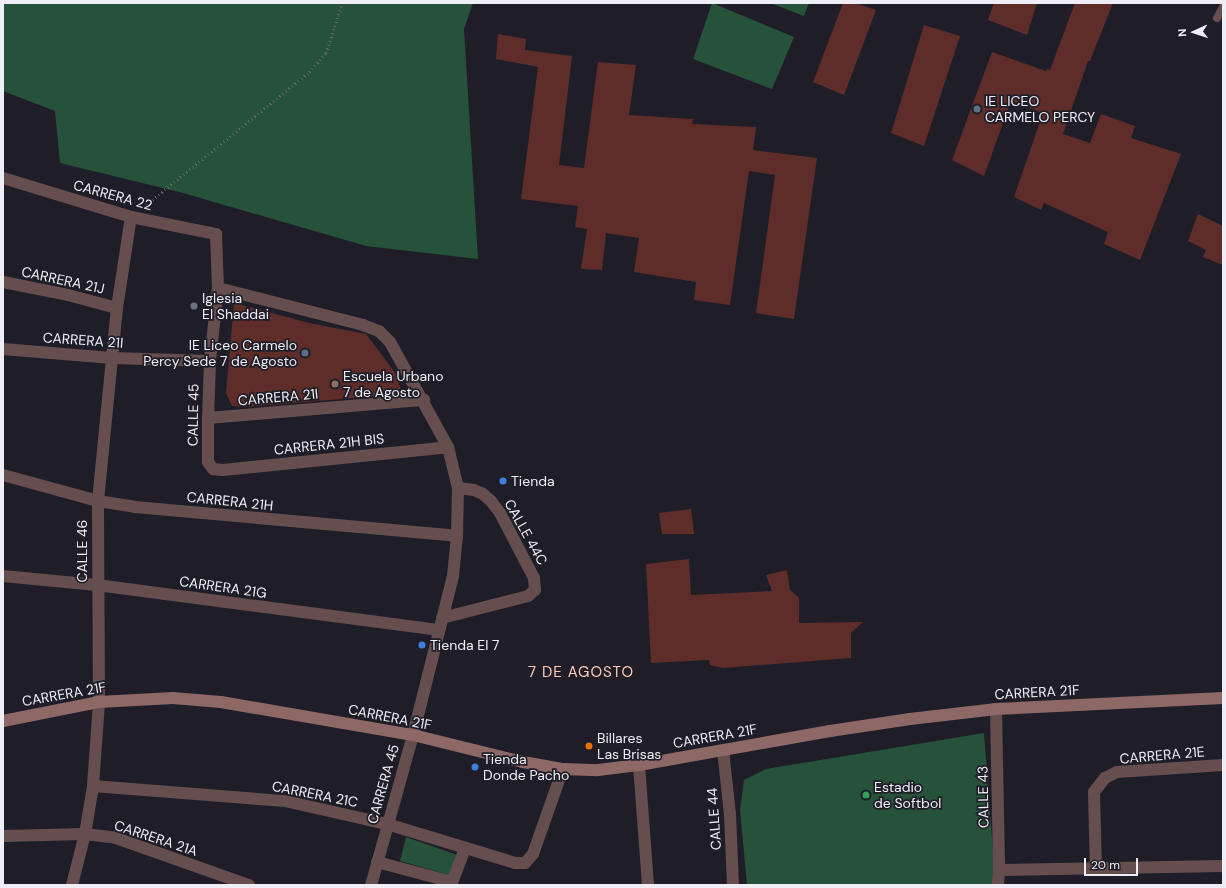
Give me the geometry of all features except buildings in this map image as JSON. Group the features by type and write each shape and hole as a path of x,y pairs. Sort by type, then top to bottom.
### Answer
{"street":[{"name":"CARRERA 22","path":"3,178 131,217 216,234"},
{"name":"CALLE 46","path":"72,885 85,834 93,786 99,702 97,585 98,501 117,308 131,217"},
{"name":"CALLE 45","path":"213,469 208,462 208,418 210,361 218,288 216,234"},
{"name":"CARRERA 21J","path":"3,282 68,295 117,308"},
{"name":"CARRERA 45","path":"218,288 363,324 379,331 390,342 424,400 448,446 458,488 457,536 453,576 438,630 413,735 370,885"},
{"name":"CARRERA 21I","path":"3,349 112,358 210,361"},
{"name":"CARRERA 21I","path":"208,418 424,400"},
{"name":"CARRERA 21H BIS","path":"213,469 223,470 448,446"},
{"name":"CARRERA 21H","path":"3,475 98,501 135,507 457,536"},
{"name":"CALLE 44C","path":"442,618 528,596 535,590 534,578 500,513 491,501 483,494 474,490 458,488"},
{"name":"CARRERA 21G","path":"3,576 97,585 438,630"},
{"name":"CARRERA 21F","path":"3,721 99,702 173,698 221,702 413,735 523,762 563,768 598,770 639,765 867,725 996,709 1223,698"},
{"name":"CALLE 43","path":"996,709 998,885"},
{"name":"CALLE 44","path":"723,750 730,814 733,885"},
{"path":"639,765 648,885"},
{"name":"CARRERA 21E","path":"1096,870 1094,792 1105,778 1117,772 1223,765"},
{"name":"CARRERA 21C","path":"93,786 285,801 388,824 515,863 525,862 533,854 563,768"},
{"name":"CARRERA 21A","path":"3,836 85,834 116,838 248,885"},
{"path":"377,862 451,884 465,848"},
{"path":"999,870 1096,870 1223,866"}],"lane":[{"path":"1217,18 1223,7"}],"path":[{"path":"131,217 309,72 326,53 342,3"}],"green space":[{"path":"3,3 473,3 464,29 478,259 366,246 183,193 60,163 55,111 3,91"},
{"path":"712,3 794,37 772,89 693,59"},
{"path":"770,3 809,3 804,16"},
{"name":"Estadio de Softbol","path":"984,733 995,877 994,885 747,885 740,810 744,780 766,769"},
{"path":"406,837 460,856 453,876 400,861"}],"place":[{"name":"IE LICEO CARMELO PERCY","path":"977,109"},
{"name":"Iglesia El Shaddai","path":"194,306"},
{"name":"IE Liceo Carmelo Percy Sede 7 de Agosto","path":"305,353"},
{"name":"Escuela Urbano 7 de Agosto","path":"335,384"},
{"name":"Tienda","path":"503,481"},
{"name":"Tienda El 7","path":"422,645"},
{"name":"Billares Las Brisas","path":"589,746"},
{"name":"Tienda Donde Pacho","path":"475,767"},
{"name":"Estadio de Softbol","path":"866,795"}],"district":[{"name":"7 DE AGOSTO","path":"581,673"}]}
